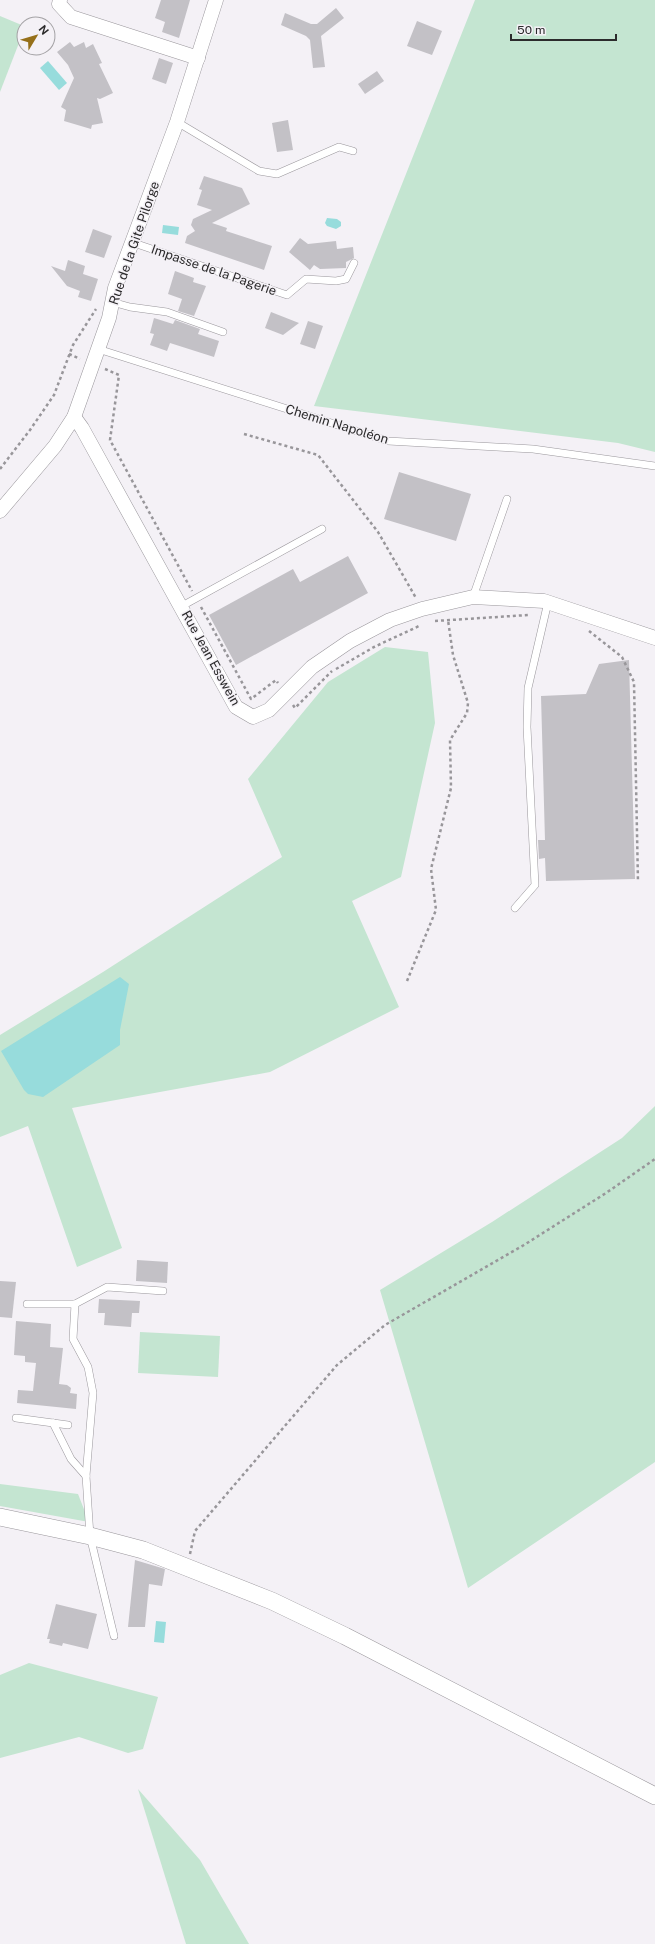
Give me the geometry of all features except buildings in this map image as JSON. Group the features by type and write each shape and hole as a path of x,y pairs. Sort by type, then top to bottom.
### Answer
{"street":[{"path":"60,0 59,4 71,17 198,58"},
{"name":"Rue de la Gite Pilorge","path":"0,511 55,446 74,417 98,349 115,288 177,122 216,0"},
{"name":"Rue Jean Esswein","path":"74,417 82,428 182,606 236,707 253,717 269,710 312,667 350,640 390,620 422,609 473,597 548,602 655,638"},
{"path":"0,1517 90,1536 143,1550 272,1601 345,1636 655,1796"}],"lane":[{"path":"177,122 259,171 277,174 339,147 353,151"},
{"name":"Impasse de la Pagerie","path":"132,242 287,295 306,279 336,281 346,279 354,263"},
{"path":"112,302 130,307 167,312 223,332"},
{"name":"Chemin Napoléon","path":"98,349 388,441 533,449 655,466"},
{"path":"473,597 506,499"},
{"path":"182,606 322,530"},
{"path":"515,908 534,885 527,727 528,688 548,602"},
{"path":"27,1304 75,1304 107,1287 163,1291"},
{"path":"75,1304 74,1339 88,1367 93,1393 86,1476 90,1536 114,1636"},
{"path":"16,1418 68,1425"},
{"path":"53,1423 71,1459 86,1476"}],"path":[{"path":"0,469 30,430 54,395 70,354 84,325 108,292 115,288"},
{"path":"70,354 119,375 110,440 251,699 276,680 295,708 332,671 374,647 423,624"},
{"path":"244,434 318,456 378,532 422,609"},
{"path":"407,981 436,910 431,869 451,788 450,740 467,713 468,703 453,654 446,603"},
{"path":"429,622 533,615 544,617"},
{"path":"582,628 603,636"},
{"path":"588,631 622,657 634,682 638,882"},
{"path":"187,1567 195,1531 337,1365 385,1325 524,1245 606,1193 655,1159"}],"green space":[{"path":"475,0 655,0 655,452 618,443 314,406"},
{"path":"0,16 16,23 16,51 0,92"},
{"path":"385,647 428,652 435,723 401,877 352,901 399,1007 270,1072 72,1108 122,1248 77,1267 28,1126 0,1137 0,1035 103,972 282,857 248,779 328,682"},
{"path":"655,1106 655,1462 468,1588 380,1290 492,1222 622,1138"},
{"path":"140,1332 220,1336 218,1377 138,1373"},
{"path":"0,1484 78,1494 89,1522 0,1506"},
{"path":"29,1663 158,1697 143,1749 128,1753 79,1737 0,1758 0,1675"},
{"path":"138,1789 200,1860 249,1944 186,1944"}],"water":[{"path":"48,61 67,83 59,90 40,68"},
{"path":"327,218 337,219 341,222 341,226 336,229 327,226 325,223"},
{"path":"163,225 179,227 178,235 162,233"},
{"path":"120,977 129,984 120,1030 120,1045 43,1097 28,1094 24,1090 1,1051"},
{"path":"156,1621 166,1622 164,1643 154,1642"}]}
